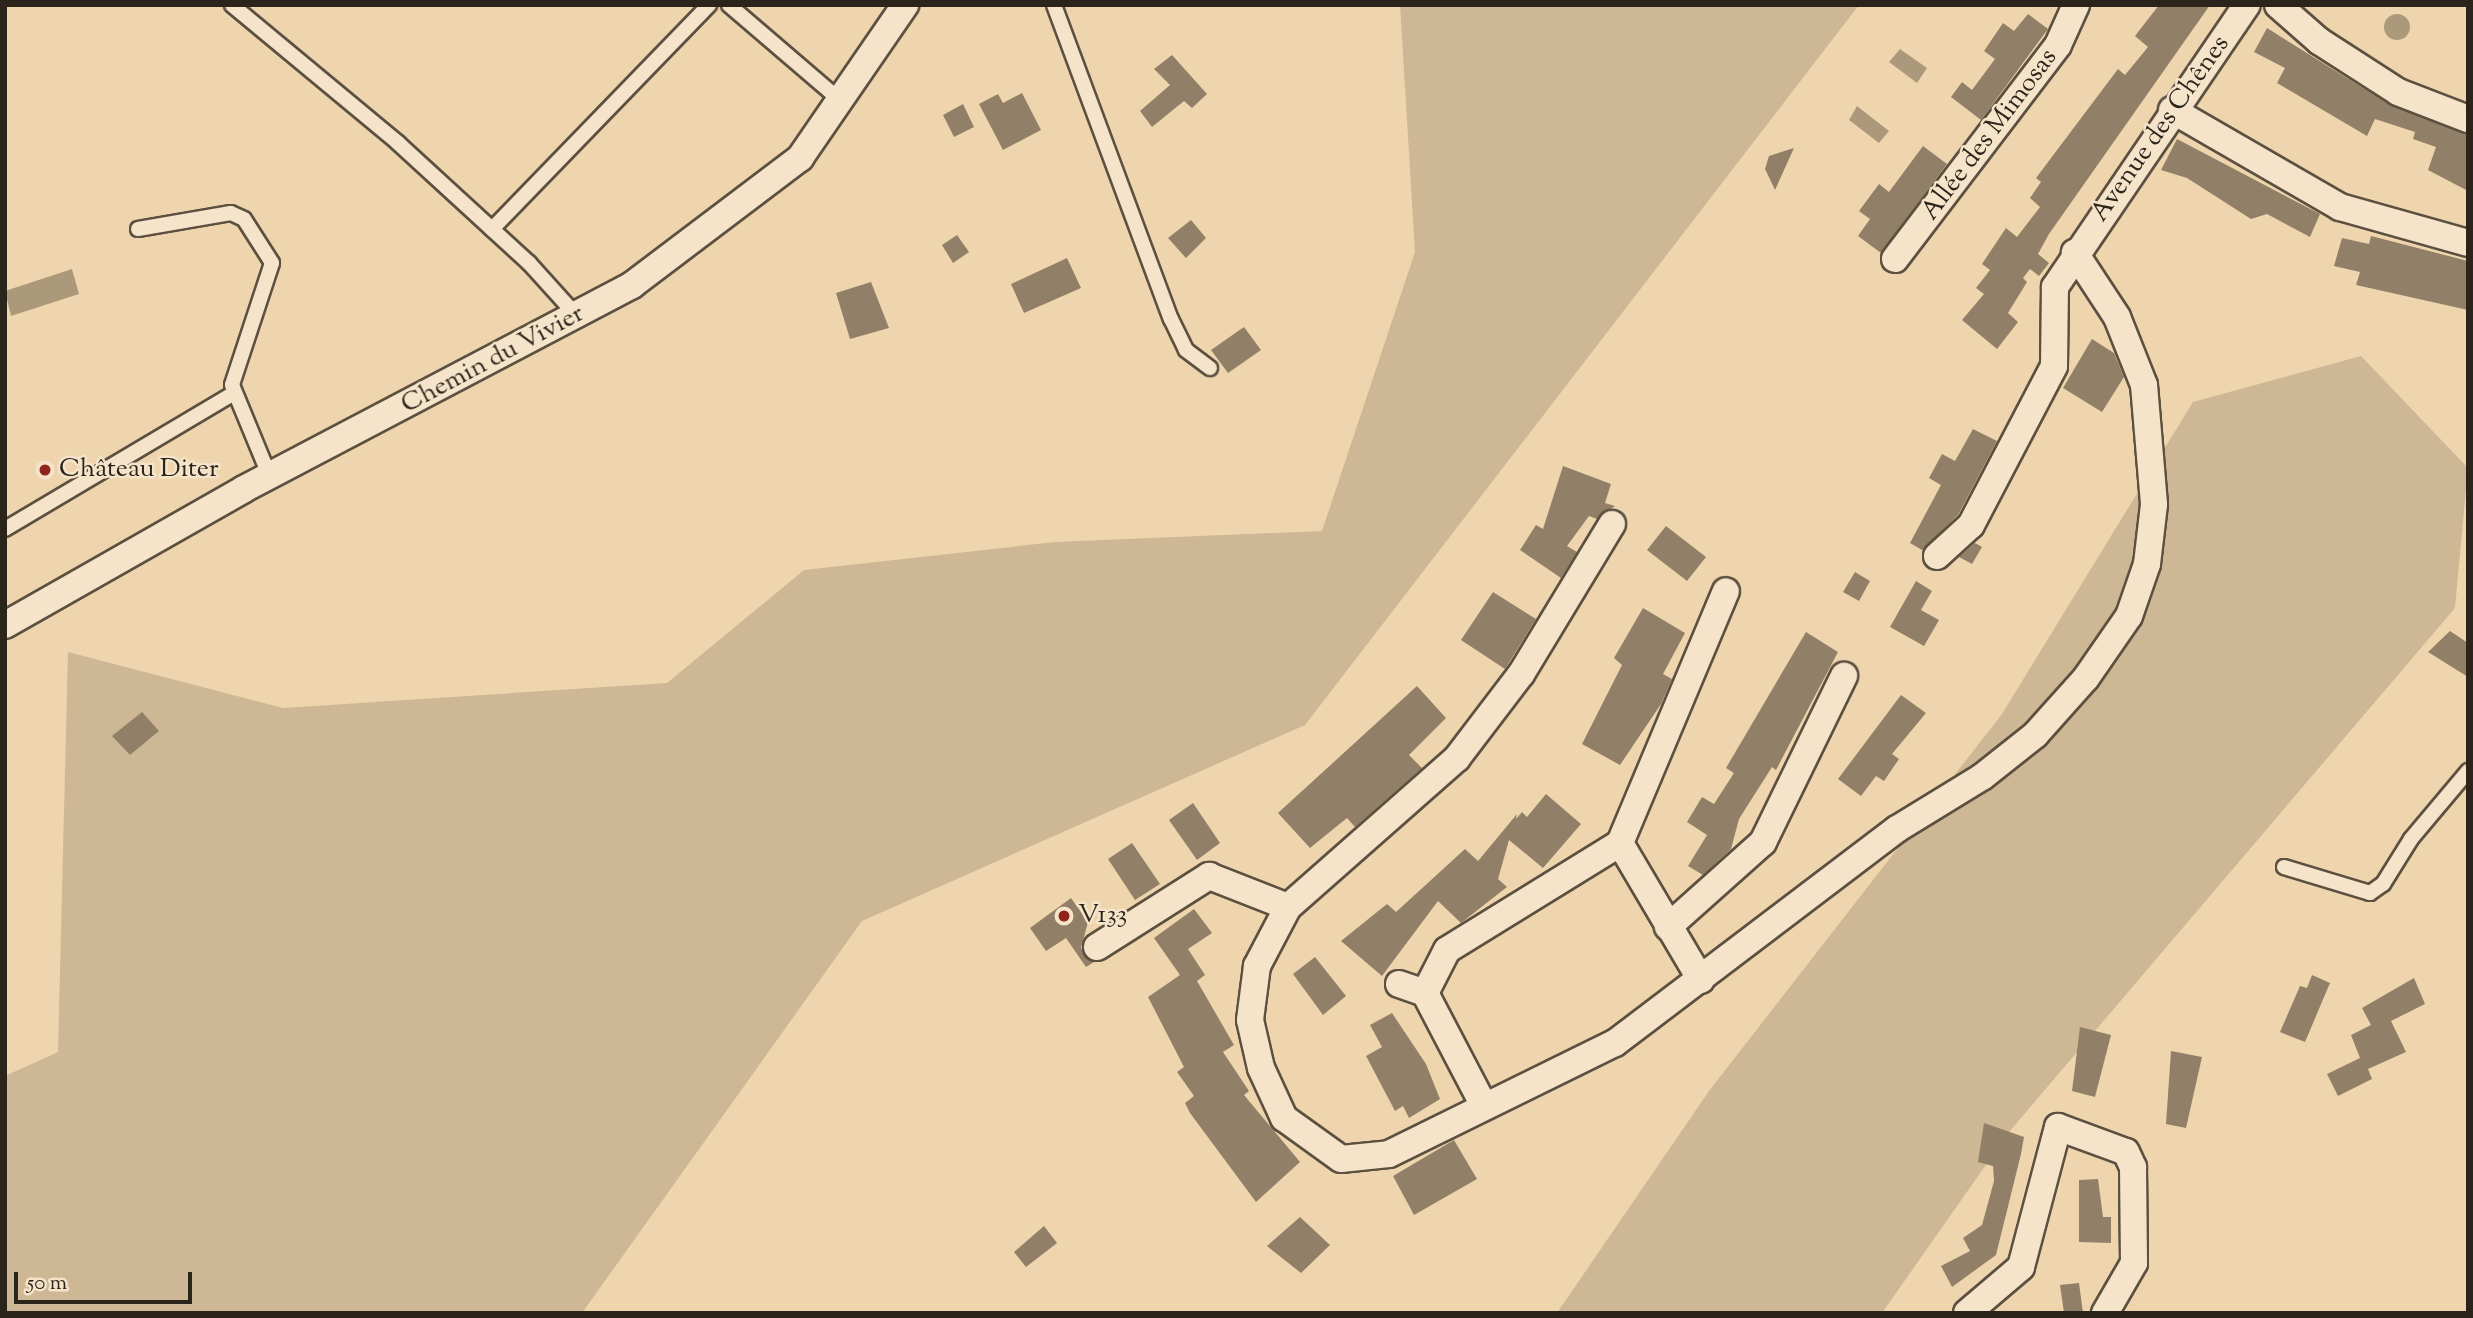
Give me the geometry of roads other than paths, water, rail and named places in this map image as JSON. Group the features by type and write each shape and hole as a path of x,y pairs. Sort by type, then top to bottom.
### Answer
{"street":[{"name":"Chemin du Vivier","path":"5,625 270,477 632,285 778,179 842,102 905,5"},
{"name":"Allée des Mimosas","path":"1895,259 2059,45 2076,5"},
{"name":"Avenue des Chênes","path":"1937,556 1971,525 2054,366 2055,287 2172,110 2247,5"},
{"path":"2278,5 2319,41 2398,92 2468,119"},
{"path":"2172,110 2340,207 2468,243"},
{"path":"1612,524 1521,674 1457,758 1288,907 1257,966 1250,1020 1261,1068 1284,1118 1341,1159 1389,1154 1483,1104 1615,1043 1702,980 1897,829 1982,777 2035,735 2086,678 2129,616 2147,564 2154,504 2144,386 2117,317 2075,253"},
{"path":"1425,993 1447,950 1620,843 1726,591"},
{"path":"1668,927 1763,842 1843,676"},
{"path":"1620,843 1702,980"},
{"path":"1097,947 1209,876 1288,907"},
{"path":"1399,984 1425,993 1483,1104"},
{"path":"1967,1313 2021,1267 2059,1127 2126,1152 2133,1167 2134,1263 2105,1313"}],"lane":[{"path":"232,5 492,229 576,315"},
{"path":"492,229 709,5"},
{"path":"729,5 842,102"},
{"path":"1054,5 1171,319 1186,350 1210,368"},
{"path":"138,229 231,213 258,236 273,275 234,368 233,393 270,477"},
{"path":"5,529 233,393"},
{"path":"2284,867 2370,893 2383,884 2468,771"}],"place":[{"name":"Château Diter","path":"45,470"},
{"name":"V133","path":"1064,916"}]}
